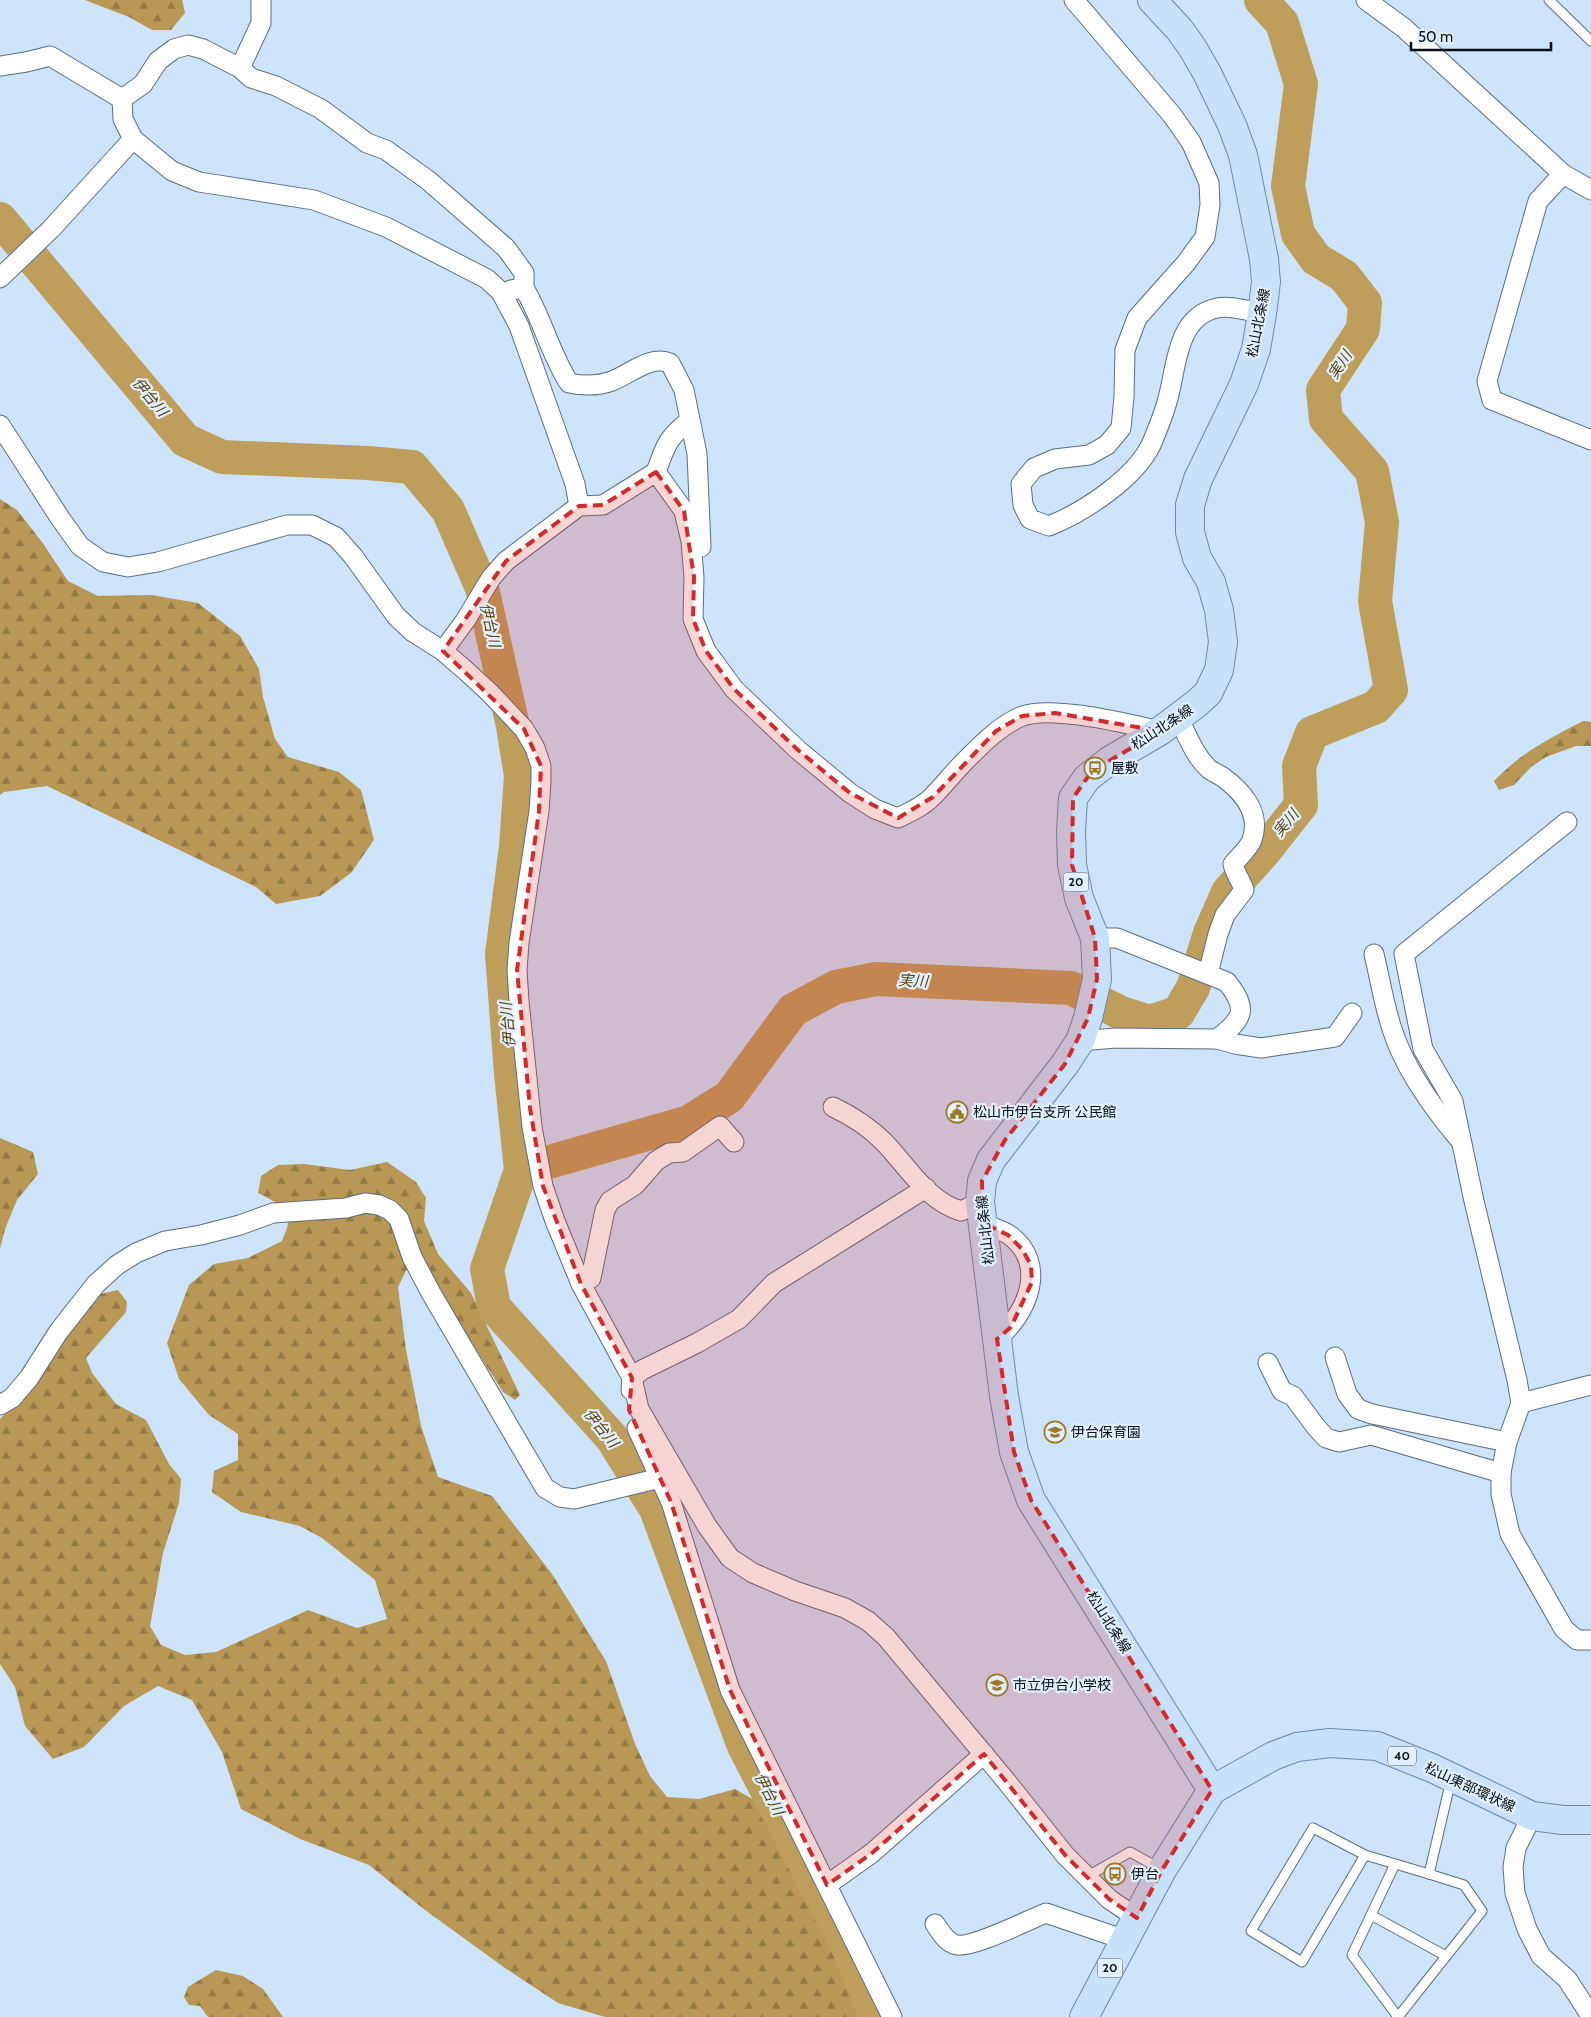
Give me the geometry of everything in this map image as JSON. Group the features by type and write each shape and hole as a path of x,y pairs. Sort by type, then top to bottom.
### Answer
{"main road":[{"name":"松山北条線","path":"1152,0 1179,29 1207,74 1232,125 1243,155 1264,259 1266,282 1256,349 1244,384 1198,479 1190,505 1190,532 1197,558 1211,582 1219,610 1223,642 1219,670 1208,693 1169,724 1109,760 1087,778 1073,798 1072,865 1079,898 1094,938 1097,979 1088,1018 1080,1041 1066,1064 991,1160 982,1181 982,1213 1004,1396 1014,1452 1031,1500 1212,1790"},
{"name":"松山東部環状線","path":"1212,1790 1273,1756 1297,1746 1330,1743 1377,1746 1452,1777 1532,1816 1562,1820 1591,1820"},
{"name":"20","path":"1084,2017 1162,1870 1212,1790"}],"street":[{"path":"240,68 261,23 261,0"},
{"path":"1074,0 1172,115 1191,142 1209,183 1210,204 1205,237 1186,263 1137,318 1125,350 1121,428 1107,445 1089,454 1055,459 1034,468 1022,484 1023,505 1030,519 1049,526 1073,516 1135,469 1150,446 1167,402 1178,349 1188,328 1201,314 1218,308 1262,314"},
{"path":"1366,0 1404,28 1563,174 1591,190"},
{"path":"122,100 143,84 158,61 174,50 188,45 203,48 240,68 251,78 276,86 321,109 367,143 386,150 429,180 506,248 524,273 524,288 533,302 561,370 569,383 585,386 610,382 654,361 663,360 670,363 684,390 689,421 698,454 702,562 694,577"},
{"path":"0,66 50,56 122,100"},
{"path":"122,100 123,119 133,139 172,171 199,182 236,186 314,200 386,227 487,280 501,292 519,326 575,484 579,506"},
{"path":"0,278 51,230 133,139"},
{"path":"1563,174 1538,201 1486,382 1492,400 1591,440"},
{"path":"501,292 524,288"},
{"path":"442,651 465,621 491,578 506,561 579,506 603,505 656,472 668,441 675,432 689,421"},
{"path":"0,425 80,546 103,562 128,567 158,562 287,525 312,525 336,537 353,556 396,616 413,632 442,651 490,693 524,730 535,748 541,766 539,811 519,943 517,970 530,1108 543,1186 581,1284 632,1378 639,1409 707,1526 730,1558 754,1573 795,1591 845,1608 868,1622 886,1637 1065,1855 1109,1899 1131,1929"},
{"path":"656,472 684,511 691,541 694,577 693,619 706,651 734,690 798,750 850,793 875,809 898,818 933,797 949,776 996,730 1022,716 1055,713 1169,724 1209,769 1223,777 1233,786 1252,808 1255,822 1252,841 1233,864 1244,890 1226,915 1201,971"},
{"path":"1567,822 1404,954 1423,1049 1453,1101 1517,1380 1521,1403 1507,1442 1501,1473 1501,1494 1510,1534 1564,1629 1577,1640 1591,1640"},
{"path":"1094,938 1117,938 1227,982 1238,996 1241,1008 1238,1019 1230,1029 1217,1039"},
{"path":"1374,954 1392,1029 1399,1046 1438,1114 1461,1141"},
{"path":"1080,1041 1116,1038 1217,1039 1261,1048 1335,1036 1352,1013"},
{"path":"833,1107 855,1118 883,1141 947,1208 982,1213 1022,1249 1031,1265 1032,1282 1023,1305 1011,1327 997,1339"},
{"path":"581,1284 591,1278 604,1210 610,1201 635,1185 656,1161 669,1154 683,1152 720,1126 734,1142"},
{"path":"892,2017 730,1690 671,1502 654,1480 629,1410 632,1378 642,1370 697,1343 739,1319 774,1283 926,1188"},
{"path":"0,1405 12,1398 29,1378 59,1331 96,1284 117,1265 136,1253 165,1241 201,1235 240,1225 273,1213 346,1208 365,1204 379,1205 390,1210 399,1219 412,1257 431,1293 546,1488 560,1497 574,1499 654,1480"},
{"path":"1335,1357 1347,1394 1358,1409 1372,1414 1507,1442"},
{"path":"1268,1363 1282,1391 1293,1396 1326,1438 1339,1442 1371,1435 1501,1473"},
{"path":"1521,1403 1591,1385"},
{"path":"827,1885 872,1854 984,1754"},
{"path":"1532,1816 1516,1848 1513,1867 1515,1893 1527,1928 1542,1956 1567,1978 1591,2016"},
{"path":"934,1924 948,1942 958,1946 973,1943 1046,1913 1131,1929"}],"lane":[{"path":"1549,0 1591,41"},
{"path":"1429,1874 1452,1777"},
{"path":"1365,1855 1302,1962 1251,1931 1313,1828 1365,1855 1429,1874 1464,1885 1482,1911 1398,2017 1352,1955 1395,1864"},
{"path":"1090,1880 1095,1872 1130,1852 1162,1870"},
{"path":"1371,1915 1446,1956"}],"highlighted area":[{"path":"656,472 684,511 694,577 693,619 706,651 734,689 798,750 850,793 898,818 933,797 996,731 1022,716 1055,713 1160,731 1109,761 1087,778 1073,798 1072,865 1095,938 1097,979 1088,1018 1065,1064 1005,1140 982,1181 983,1223 1008,1235 1022,1249 1031,1265 1032,1282 1011,1327 997,1339 1014,1452 1031,1500 1212,1790 1162,1870 1137,1918 1109,1899 1065,1855 984,1754 872,1853 827,1885 730,1690 671,1502 629,1410 632,1378 581,1284 543,1186 530,1108 517,970 539,811 541,766 524,729 443,651 506,561 579,506 603,505"}],"green space":[{"path":"85,0 182,0 185,13 171,30 152,30 129,17"},
{"path":"0,499 17,510 42,542 68,581 98,596 151,595 198,603 240,636 259,669 263,697 275,739 288,757 339,772 361,790 374,840 351,873 320,896 276,904 256,887 47,786 4,792 0,795"},
{"path":"1583,721 1591,722 1591,746 1576,746 1546,757 1531,767 1514,785 1499,790 1494,781 1514,762"},
{"path":"0,1138 33,1152 38,1174 17,1200 5,1229 0,1249"},
{"path":"387,1162 416,1182 426,1198 424,1221 438,1254 471,1293 520,1395 515,1400 503,1392 421,1263 409,1265 398,1287 406,1350 421,1426 438,1477 492,1496 552,1574 606,1661 635,1744 650,1776 667,1797 699,1799 735,1789 761,1804 834,1955 860,2017 605,2017 558,2003 505,1968 425,1910 369,1865 300,1839 241,1809 222,1752 192,1700 158,1686 124,1706 84,1747 53,1759 25,1726 15,1687 0,1664 0,1419 32,1383 85,1307 100,1294 118,1290 127,1302 126,1312 86,1358 92,1373 116,1404 146,1420 169,1464 181,1479 179,1503 163,1553 150,1626 161,1645 185,1655 216,1652 308,1610 357,1628 387,1619 375,1580 322,1538 300,1526 241,1512 212,1492 214,1471 238,1460 238,1434 209,1415 179,1379 167,1343 189,1285 214,1264 248,1258 282,1241 288,1217 278,1204 258,1193 261,1176 278,1165 304,1164 350,1170"},
{"path":"216,1970 243,1976 263,1989 283,2017 208,2017 200,2006 189,2005 184,1997 188,1987"}],"waterway":[{"name":"実川","path":"521,1170 689,1122 729,1097 793,1010 836,987 876,979 1071,988 1121,1013 1149,1022 1178,1013 1193,988 1210,933 1228,892 1263,853 1301,805 1299,766 1312,733 1376,707 1391,690 1375,601 1382,522 1372,471 1326,419 1323,390 1363,329 1365,303 1344,276 1316,259 1298,234 1288,186 1301,84 1282,23 1261,0"},
{"name":"伊台川","path":"0,219 185,440 222,457 368,463 412,467 448,510 482,588 513,726 521,776 516,847 502,954 511,1074 521,1170 487,1269 494,1307 612,1438 656,1509 744,1746 848,1947 876,2017"}],"place":[{"name":"屋敷","path":"1095,768"},
{"name":"松山市伊台支所 公民館","path":"957,1112"},
{"name":"伊台保育園","path":"1055,1432"},
{"name":"市立伊台小学校","path":"997,1685"},
{"name":"伊台","path":"1115,1874"}]}
